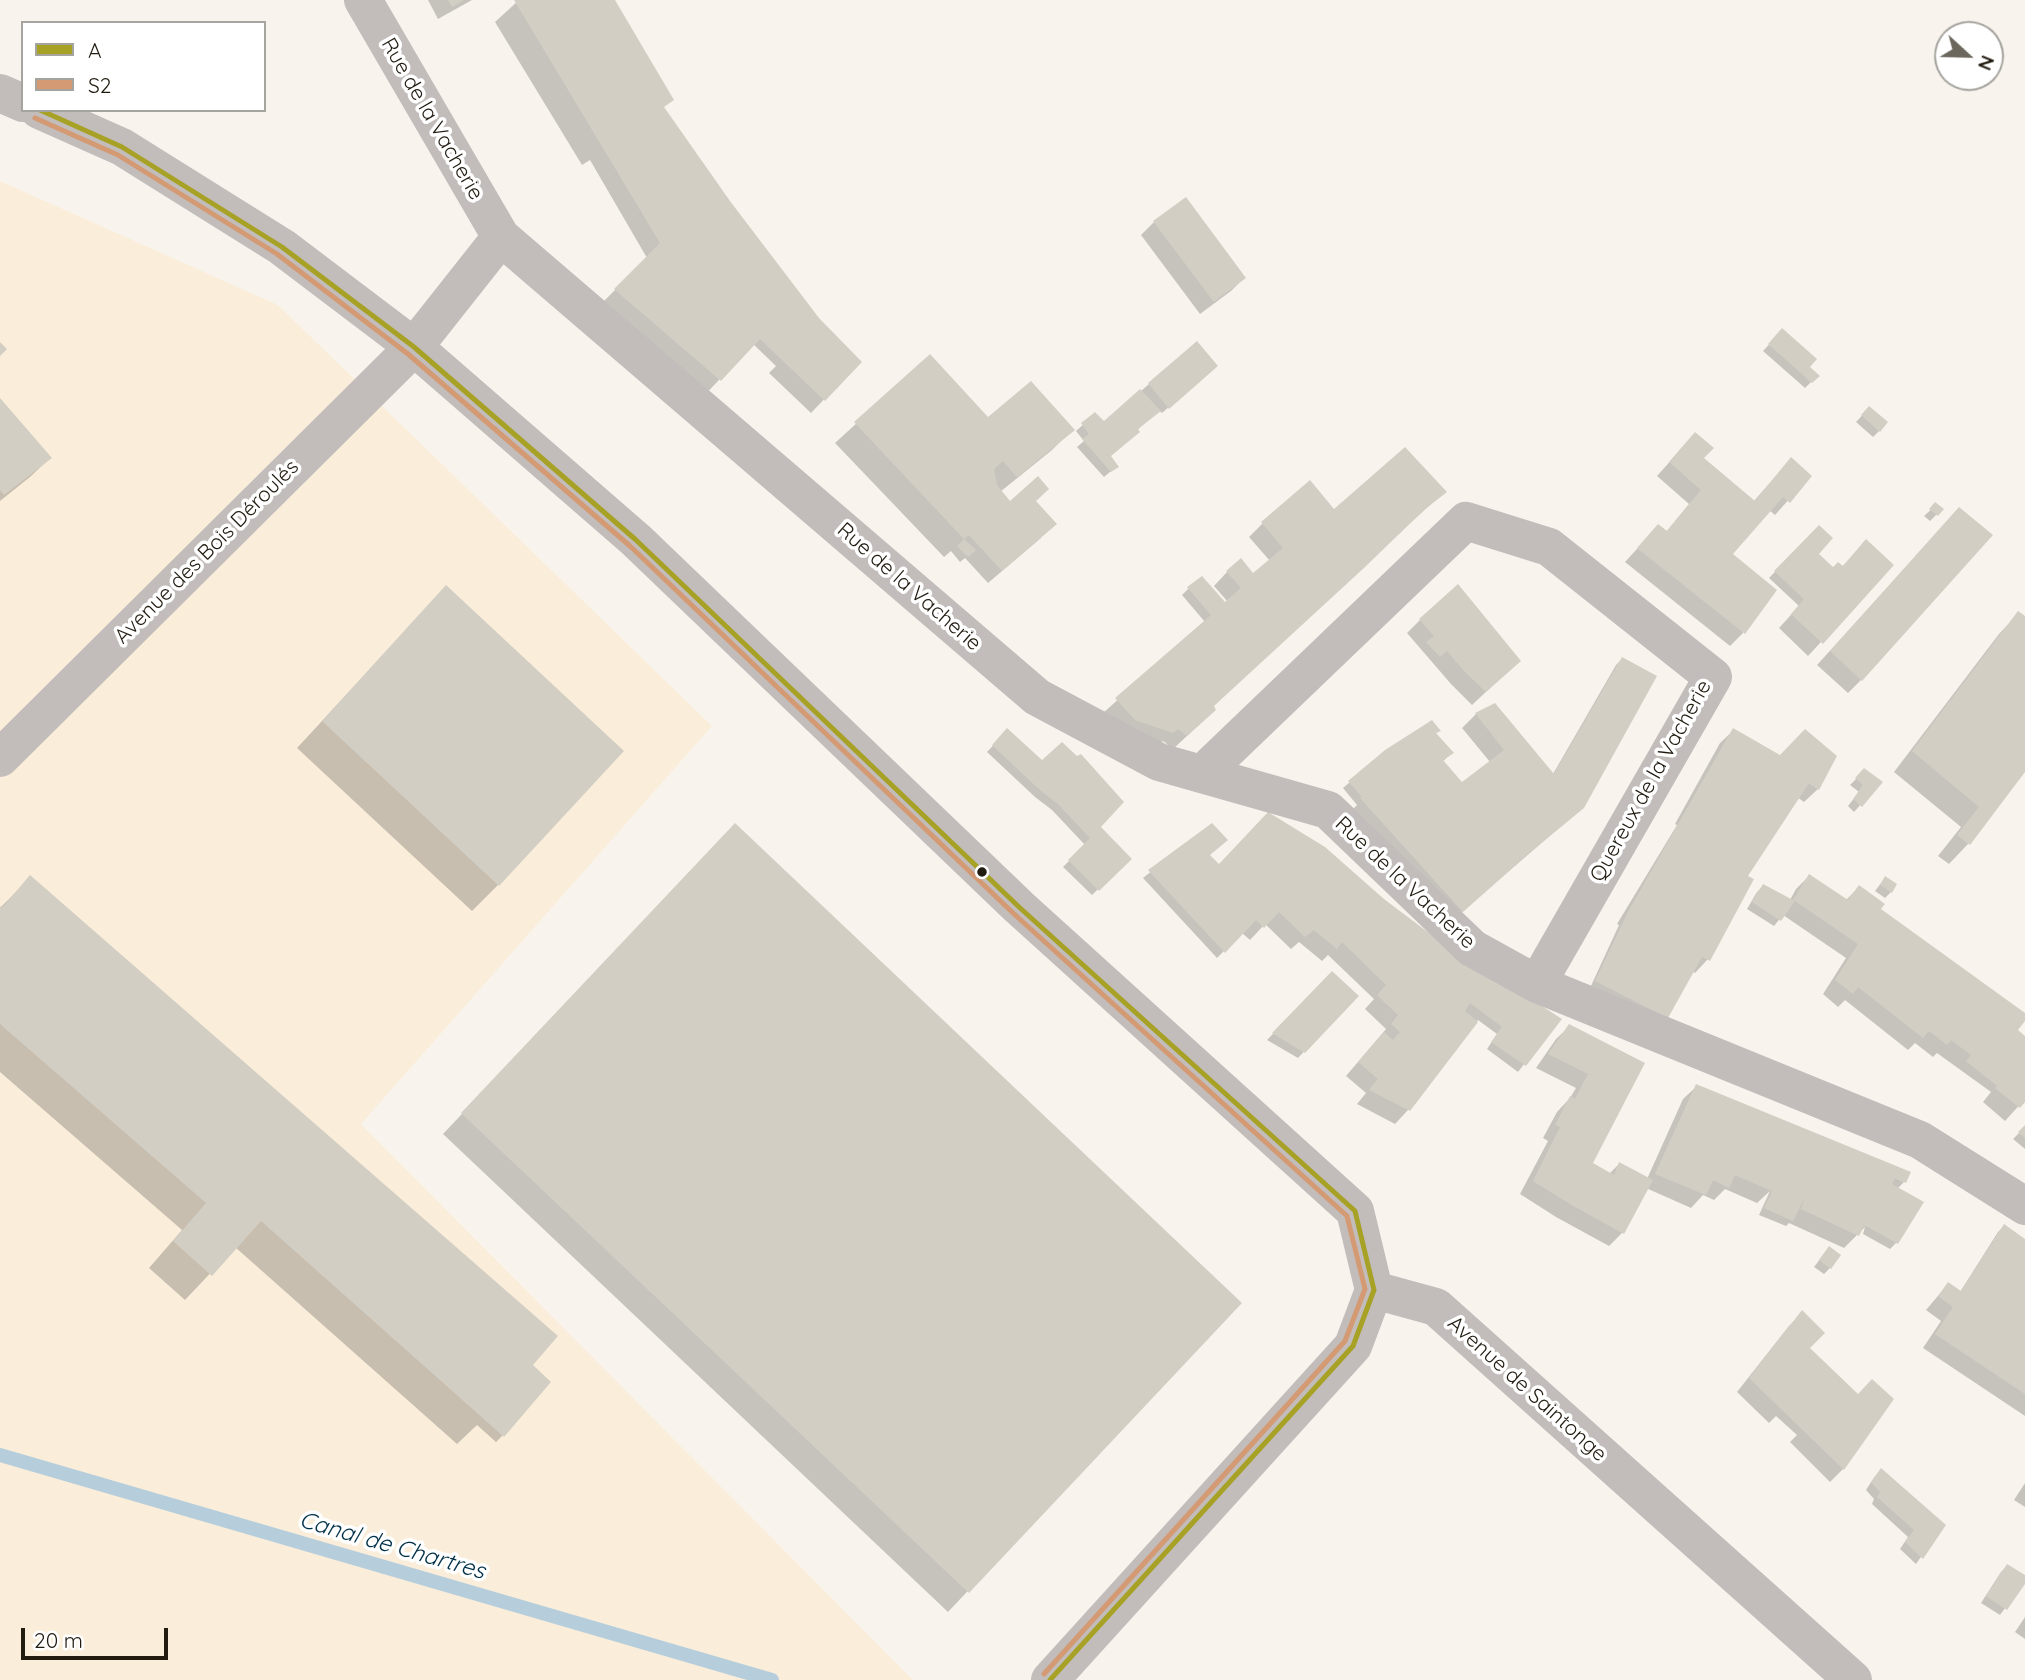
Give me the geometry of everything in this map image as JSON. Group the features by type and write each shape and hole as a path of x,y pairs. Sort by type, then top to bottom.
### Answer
{"street":[{"name":"Rue de la Vacherie","path":"363,0 501,237 1037,697 1159,762 1328,810 1472,948 1537,984 1920,1140 2025,1206"},
{"path":"0,93 21,102"},
{"path":"43,112 122,147 282,247 414,347 636,540 1018,907 1354,1211 1374,1290 1353,1346 1050,1680"},
{"path":"414,347 501,237"},
{"name":"Avenue des Bois Déroulés","path":"0,758 414,347"},
{"name":"Quereux de la Vacherie","path":"1202,774 1466,521 1549,548 1713,677 1537,984"},
{"name":"Avenue de Saintonge","path":"1374,1290 1436,1307 1853,1680"}],"shaded area":[{"path":"0,181 278,305 712,726 361,1124 913,1680 0,1680"}],"building":[{"path":"448,0 464,0 452,7"},
{"path":"514,0 615,0 674,100 664,107 730,201 819,318 862,362 825,401 760,339 721,381 614,289 660,243"},
{"path":"1186,197 1246,278 1214,302 1153,221"},
{"path":"1782,328 1817,359 1810,367 1820,376 1812,383 1768,344"},
{"path":"1197,341 1218,366 1169,409 1148,383"},
{"path":"0,342 7,349 0,356"},
{"path":"930,354 988,417 1031,381 1075,430 1017,477 1003,461 994,469 997,485 1010,501 1038,476 1049,489 1036,501 1057,524 1002,571 969,535 964,539 854,422"},
{"path":"1140,389 1161,411 1111,456 1119,467 1111,472 1082,439 1089,434 1081,423 1095,412 1104,421"},
{"path":"0,398 52,458 4,495 0,490"},
{"path":"1869,406 1888,422 1880,432 1861,415"},
{"path":"1695,432 1714,448 1704,458 1755,501 1791,457 1812,476 1790,503 1783,497 1733,554 1777,590 1745,634 1637,548 1658,524 1667,531 1701,490 1669,462"},
{"path":"1405,447 1447,492 1424,510 1214,706 1216,710 1187,736 1178,729 1173,733 1135,720 1115,698 1211,615 1187,587 1202,576 1225,602 1241,588 1226,571 1241,558 1253,573 1283,548 1261,522 1310,480 1334,509"},
{"path":"1935,502 1944,509 1938,516 1929,509"},
{"path":"1959,507 1993,535 1862,681 1830,651"},
{"path":"1819,525 1833,538 1819,554 1833,567 1838,562 1843,566 1866,539 1894,565 1823,644 1791,614 1804,599 1774,571"},
{"path":"964,539 976,550 968,557 957,546"},
{"path":"1458,584 1521,661 1486,692 1447,651 1440,657 1426,642 1434,636 1419,619"},
{"path":"446,585 624,751 499,886 322,721"},
{"path":"2018,611 2025,616 2025,772 1970,845 1957,835 1979,807 1912,751"},
{"path":"1622,657 1657,676 1584,808 1463,912 1360,798 1362,797 1348,781 1385,750 1432,720 1441,731 1436,733 1454,753 1443,760 1462,782 1504,750 1475,713 1495,703 1554,774"},
{"path":"1007,728 1042,760 1062,742 1077,756 1081,754 1124,802 1101,827 1132,859 1099,891 1068,860 1090,838 1058,804 992,745"},
{"path":"1733,728 1780,755 1805,729 1837,756 1819,790 1809,783 1748,876 1754,879 1710,961 1702,957 1668,1018 1595,981 1629,910"},
{"path":"1864,768 1883,782 1862,807 1853,799 1863,785 1855,778"},
{"path":"1268,812 1325,847 1384,899 1433,936 1562,1019 1526,1066 1491,1042 1502,1027 1470,1003 1465,1011 1478,1022 1410,1111 1369,1090 1378,1079 1358,1062 1384,1032 1393,1040 1400,1032 1391,1024 1398,1015 1377,995 1386,985 1342,942 1337,949 1314,930 1305,937 1279,912 1264,928 1256,920 1225,953 1148,870 1212,823 1228,840 1210,855 1219,864"},
{"path":"735,823 1242,1303 969,1593 461,1113"},
{"path":"1809,874 1848,900 1859,885 1885,904 1881,909 2025,1013 2025,1021 2018,1030 2025,1036 2025,1102 2020,1108 1966,1061 1971,1055 1951,1040 1947,1045 1929,1031 1923,1038 1858,987 1853,994 1835,980 1858,944 1795,901 1781,921 1752,902 1763,884 1793,900"},
{"path":"30,875 558,1336 533,1365 551,1382 504,1437 261,1221 212,1276 173,1241 206,1203 0,1024 0,906 2,908"},
{"path":"1885,876 1897,884 1892,893 1880,885"},
{"path":"1332,971 1359,996 1305,1053 1272,1033"},
{"path":"1569,1024 1645,1063 1593,1163 1614,1175 1619,1162 1653,1180 1624,1234 1533,1181 1560,1127 1555,1125 1570,1096 1575,1099 1588,1074 1548,1054"},
{"path":"1696,1084 1911,1172 1906,1183 1895,1178 1892,1184 1924,1202 1898,1244 1868,1227 1864,1226 1859,1236 1801,1209 1805,1197 1793,1221 1764,1208 1772,1191 1735,1175 1729,1188 1713,1180 1706,1195 1655,1174"},
{"path":"2025,1125 2025,1138 2018,1132"},
{"path":"2004,1224 2025,1239 2025,1394 1935,1334 1953,1307 1938,1296 1948,1282 1961,1291"},
{"path":"1829,1246 1841,1255 1831,1269 1819,1260"},
{"path":"1802,1310 1825,1333 1810,1348 1858,1394 1872,1379 1894,1399 1844,1470 1749,1378"},
{"path":"1881,1468 1946,1525 1923,1559 1905,1542 1914,1530 1877,1497 1880,1492 1871,1482"},
{"path":"2007,1564 2025,1575 2025,1584 2007,1610 1986,1596"}],"waterway":[{"name":"Canal de Chartres","path":"0,1455 772,1680"}],"transit line":[{"name":"A","path":"44,112 122,147 282,247 414,347 636,540 1019,907 1355,1211 1374,1290"},
{"name":"S2","path":"35,118 118,155 277,254 408,354 630,546 1013,913 1347,1216 1365,1289 1345,1341 1044,1674"},
{"name":"A","path":"1050,1680 1353,1346 1374,1290"}]}
